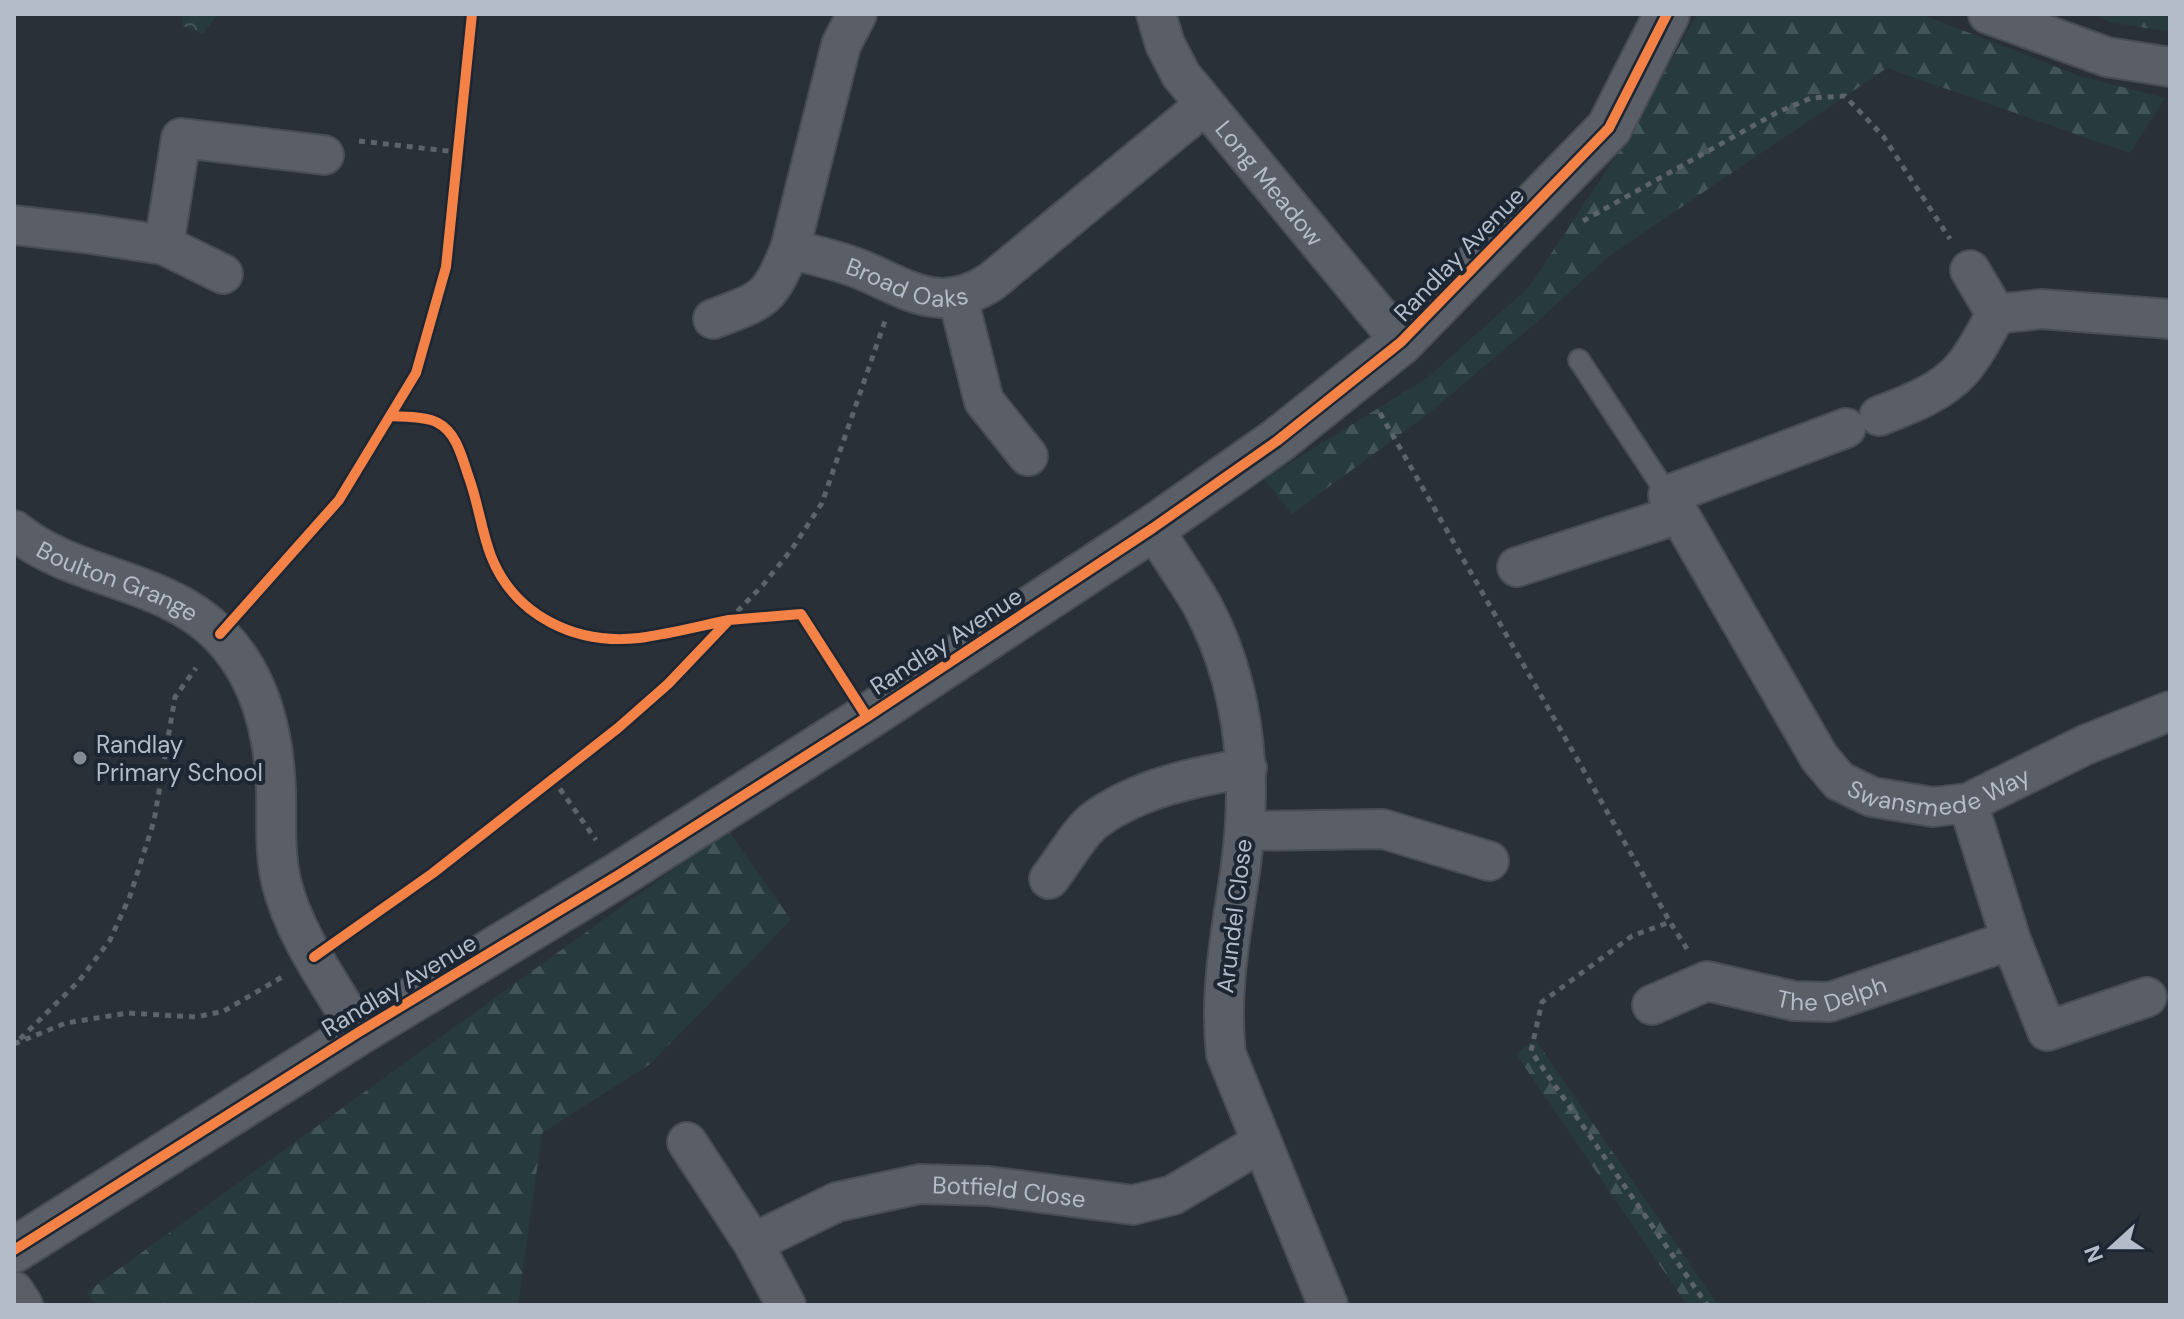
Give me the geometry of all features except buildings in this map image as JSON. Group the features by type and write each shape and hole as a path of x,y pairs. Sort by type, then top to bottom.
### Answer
{"street":[{"path":"713,319 763,298 776,284 790,249 841,45 857,14"},
{"name":"Long Meadow","path":"1156,14 1165,44 1181,75 1401,342"},
{"name":"Randlay Avenue","path":"14,1250 867,717 1153,528 1277,441 1401,342 1609,128 1667,14"},
{"path":"1988,14 2107,57 2170,67"},
{"name":"Broad Oaks","path":"790,249 856,267 896,287 935,298 958,298 991,282 1205,105"},
{"path":"164,245 181,138 324,155"},
{"path":"14,225 164,245 223,274"},
{"path":"1970,270 1996,314"},
{"path":"958,298 984,401 1028,456"},
{"path":"1996,314 2041,309 2170,319"},
{"path":"1517,567 1912,404 1962,369 1996,314"},
{"name":"Swansmede Way","path":"1673,504 1819,757 1839,781 1872,797 1933,807 1968,803 2085,745 2170,711"},
{"name":"Arundel Close","path":"1153,528 1201,604 1215,633 1236,696 1247,768 1245,831 1226,960 1223,1024 1230,1064 1328,1305"},
{"name":"Boulton Grange","path":"14,530 28,541 74,563 149,589 190,609 220,634 247,669 273,747 276,793 274,833 281,882 314,957 359,1032"},
{"path":"1049,879 1093,822 1139,796 1191,777 1247,768"},
{"path":"1968,803 2011,940 2047,1031 2147,997"},
{"path":"1245,831 1383,829 1489,861"},
{"name":"The Delph","path":"1707,981 1794,1001 1830,1002 2011,940"},
{"path":"1652,1005 1707,981"},
{"path":"687,1142 753,1243 786,1305"},
{"name":"Botfield Close","path":"753,1243 837,1202 920,1184 988,1186 1133,1205 1173,1195 1262,1142"},
{"path":"14,1291 23,1305"}],"lane":[{"path":"1579,360 1673,504"}],"path":[{"path":"1583,221 1776,113 1811,98 1845,96 1883,136 1970,270"},
{"path":"324,155 329,137 457,152"},
{"path":"455,166 458,139"},
{"path":"717,627 729,620 763,585 792,549 822,503 896,287"},
{"path":"1377,409 1670,922 1707,981"},
{"path":"729,620 743,619"},
{"path":"17,1042 79,981 110,940 130,896 154,821 175,697 220,634"},
{"path":"541,789 564,771"},
{"path":"553,779 620,874"},
{"path":"1670,922 1632,936 1542,1002 1531,1051 1707,1305"},
{"path":"17,1042 66,1023 128,1013 196,1017 224,1011 314,957"}],"green space":[{"path":"181,14 218,14 203,34 183,26"},
{"path":"1697,14 1921,14 2079,76 2165,98 2130,153 1887,68 1609,256 1429,413 1292,514 1264,479 1427,378 1529,287 1628,138"},
{"path":"2091,14 2170,14 2170,32 2110,22"},
{"path":"728,830 791,920 650,1064 542,1133 518,1305 96,1305 87,1292"},
{"path":"1535,1039 1718,1305 1687,1305 1516,1054"}],"cycle path":[{"path":"220,634 339,500 416,373 446,267 472,14"},
{"path":"14,1250 867,717 1153,528 1277,441 1401,342 1609,128 1667,14"},
{"path":"314,957 433,873 618,728 668,684 729,620 639,638 616,639 571,631 532,611 516,596 491,556 461,453 449,432 428,419 390,416"},
{"path":"729,620 801,614 867,717"}],"place":[{"name":"Randlay Primary School","path":"80,758"}]}
